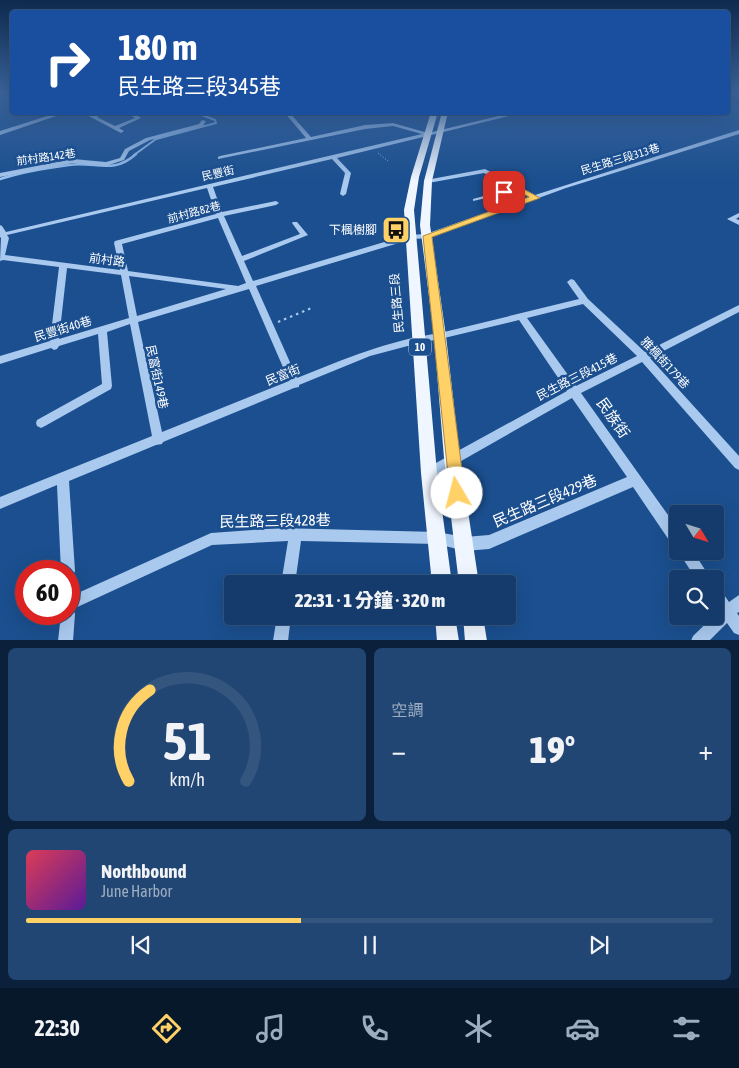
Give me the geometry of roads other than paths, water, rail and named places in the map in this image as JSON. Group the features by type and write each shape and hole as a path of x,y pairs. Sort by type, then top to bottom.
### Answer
{"main road":[{"name":"民生路三段","path":"435,122 425,211 452,458 468,575"},
{"name":"民生路三段","path":"440,122 411,193 409,210 429,473 441,575"},
{"path":"446,625 448,640"},
{"path":"474,625 476,640"}],"street":[{"path":"0,133 35,122"},
{"path":"102,122 121,131"},
{"path":"114,128 129,122"},
{"name":"前村路142巷","path":"0,175 73,161 106,164 122,159 127,150 148,139 194,128 203,122"},
{"path":"295,122 310,139"},
{"name":"民豐街","path":"1,232 210,187 483,122"},
{"path":"220,158 365,127 393,124 434,134"},
{"name":"民生路三段313巷","path":"427,236 564,187 739,132"},
{"path":"334,158 348,174 343,194"},
{"path":"428,181 486,171 536,198"},
{"path":"210,187 220,215 295,384"},
{"path":"475,200 518,189"},
{"name":"前村路82巷","path":"118,243 220,215 276,203"},
{"path":"739,215 730,219 739,224"},
{"path":"240,260 304,235 295,222"},
{"name":"前村路","path":"1,232 5,238 0,258 241,289"},
{"name":"前村路","path":"132,320 411,237 427,236"},
{"path":"118,243 124,274"},
{"path":"54,346 64,267"},
{"name":"民富街149巷","path":"124,274 158,440"},
{"name":"雅楓街179巷","path":"571,282 585,300 644,357 739,464"},
{"name":"民富街","path":"0,502 158,440 368,353 585,300"},
{"name":"民生路三段415巷","path":"429,473 452,458 574,392 739,308"},
{"name":"民族街","path":"521,316 669,528"},
{"name":"民豐街40巷","path":"0,360 54,346 132,320"},
{"path":"42,423 107,386 102,330"},
{"path":"63,477 67,560"},
{"name":"民生路三段429巷","path":"465,544 489,542 635,480"},
{"path":"289,575 295,535"},
{"name":"民生路三段428巷","path":"80,600 210,539 295,535 437,538 465,544"},
{"path":"698,640 739,602"},
{"path":"724,607 739,628"},
{"path":"65,640 67,625"},
{"path":"280,640 282,625"}],"waterway":[{"path":"134,155 156,139 216,122"},
{"path":"0,179 34,170 69,165 112,166 128,160 136,154"}],"place":[{"name":"下楓樹腳","path":"396,230"}]}
